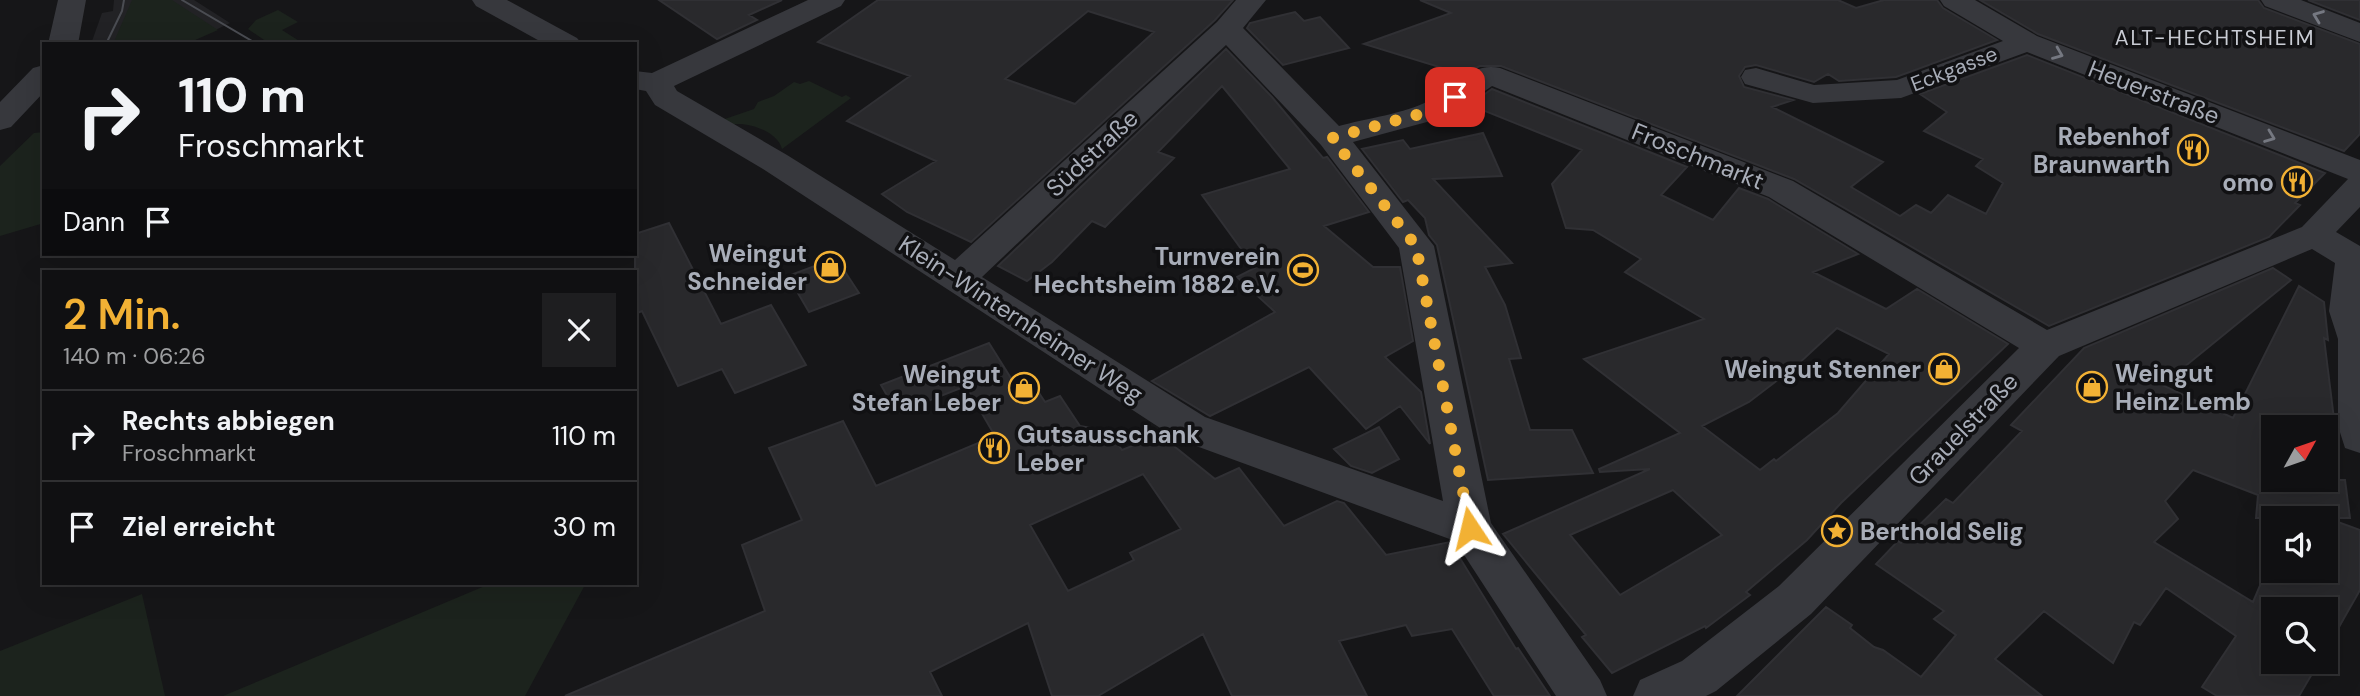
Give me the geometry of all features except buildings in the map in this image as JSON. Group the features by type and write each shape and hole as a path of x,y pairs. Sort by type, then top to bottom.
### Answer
{"street":[{"path":"64,42 72,0"},
{"path":"486,0 563,42"},
{"path":"646,82 831,0"},
{"name":"Südstraße","path":"957,279 1227,28 1252,0"},
{"name":"Heuerstraße","path":"1954,0 2027,41 2360,172"},
{"path":"2275,0 2360,33"},
{"path":"1227,28 1332,138 1416,246 1470,528 1583,696"},
{"name":"Eckgasse","path":"1756,77 1813,94 1901,89 2027,41"},
{"name":"Froschmarkt","path":"1332,138 1438,109 1489,74 1781,189 2045,346"},
{"path":"0,120 42,76"},
{"name":"Klein-Winternheimer Weg","path":"646,82 666,98 729,133 1191,428 1470,528"},
{"path":"2360,187 2314,235 2357,260 2348,311 2357,339 2360,437"},
{"name":"Grauelstraße","path":"1657,696 1699,676 1796,600 2045,346 2314,235"}],"shaded area":[{"path":"114,0 194,0 230,23 190,42 92,42 102,13 113,11"},
{"path":"132,0 172,0 218,30 191,42 114,42"},
{"path":"278,10 298,22 282,30 301,42 267,42 248,29 256,20"},
{"path":"809,81 842,97 846,95 851,98 782,149 774,137 759,128 742,124 728,126 719,121 754,109 758,102 774,96 794,82 800,84"},
{"path":"42,132 42,224 0,236 0,166 34,133"},
{"path":"487,585 585,585 525,696 223,696"},
{"path":"142,594 165,696 0,696 0,651"}],"tram line":[{"path":"107,42 122,11 124,0"},
{"path":"182,0 254,42"}],"place":[{"name":"Rebenhof Braunwarth","path":"2193,150"},
{"name":"omo","path":"2297,182"},
{"name":"Weingut Schneider","path":"830,267"},
{"name":"Turnverein Hechtsheim 1882 e.V.","path":"1303,270"},
{"name":"Weingut Stenner","path":"1944,369"},
{"name":"Weingut Heinz Lemb","path":"2092,387"},
{"name":"Weingut Stefan Leber","path":"1024,388"},
{"name":"Gutsausschank Leber","path":"994,448"},
{"name":"Berthold Selig","path":"1837,531"}],"district":[{"name":"ALT-HECHTSHEIM","path":"2215,38"}],"route":[{"path":"1455,97 1438,109 1332,138 1416,246 1470,528"}]}
